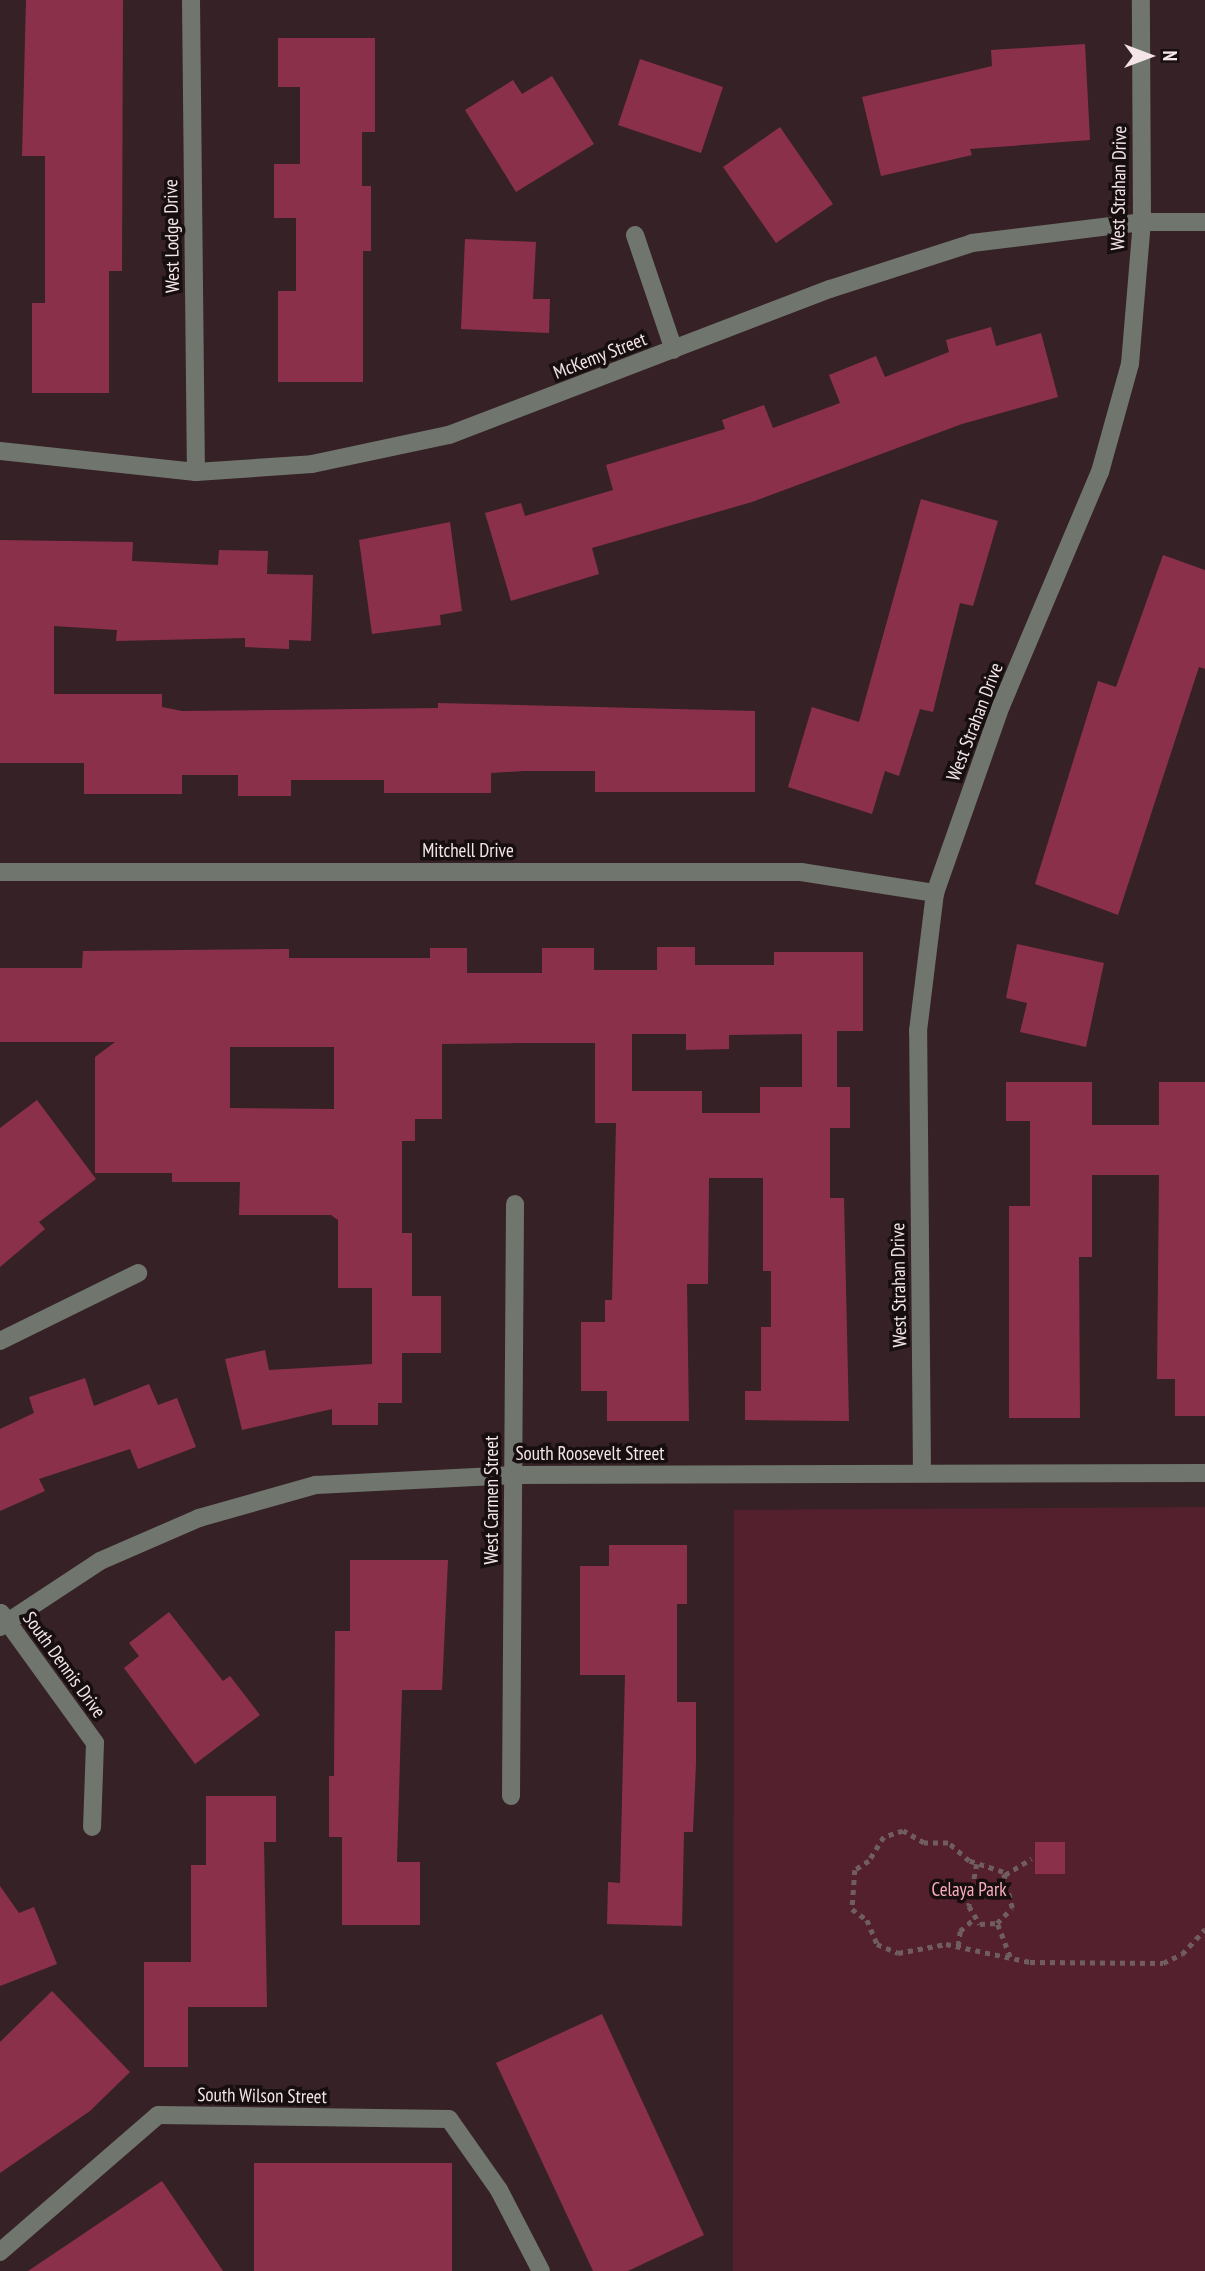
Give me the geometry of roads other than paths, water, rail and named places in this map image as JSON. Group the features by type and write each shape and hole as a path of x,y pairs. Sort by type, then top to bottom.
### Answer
{"street":[{"name":"West Lodge Drive","path":"191,0 196,472"},
{"name":"West Strahan Drive","path":"922,1473 918,1031 935,893 1001,706 1100,472 1130,364 1142,222 1141,0"},
{"name":"McKemy Street","path":"0,451 196,472 312,464 449,435 674,350 972,243 1142,222 1205,222"},
{"path":"635,235 674,350"},
{"name":"Mitchell Drive","path":"0,872 802,872 935,893"},
{"name":"West Carmen Street","path":"511,1796 515,1204"},
{"path":"0,1342 138,1273"},
{"name":"South Roosevelt Street","path":"2,1620 100,1561 258,1498 316,1485 513,1475 1205,1473"},
{"name":"South Dennis Drive","path":"2,1620 95,1743 92,1828"},
{"name":"South Wilson Street","path":"0,2252 26,2223 158,2115 449,2119 499,2190 541,2271"}],"park label":[{"name":"Celaya Park","path":"969,1890"}]}
